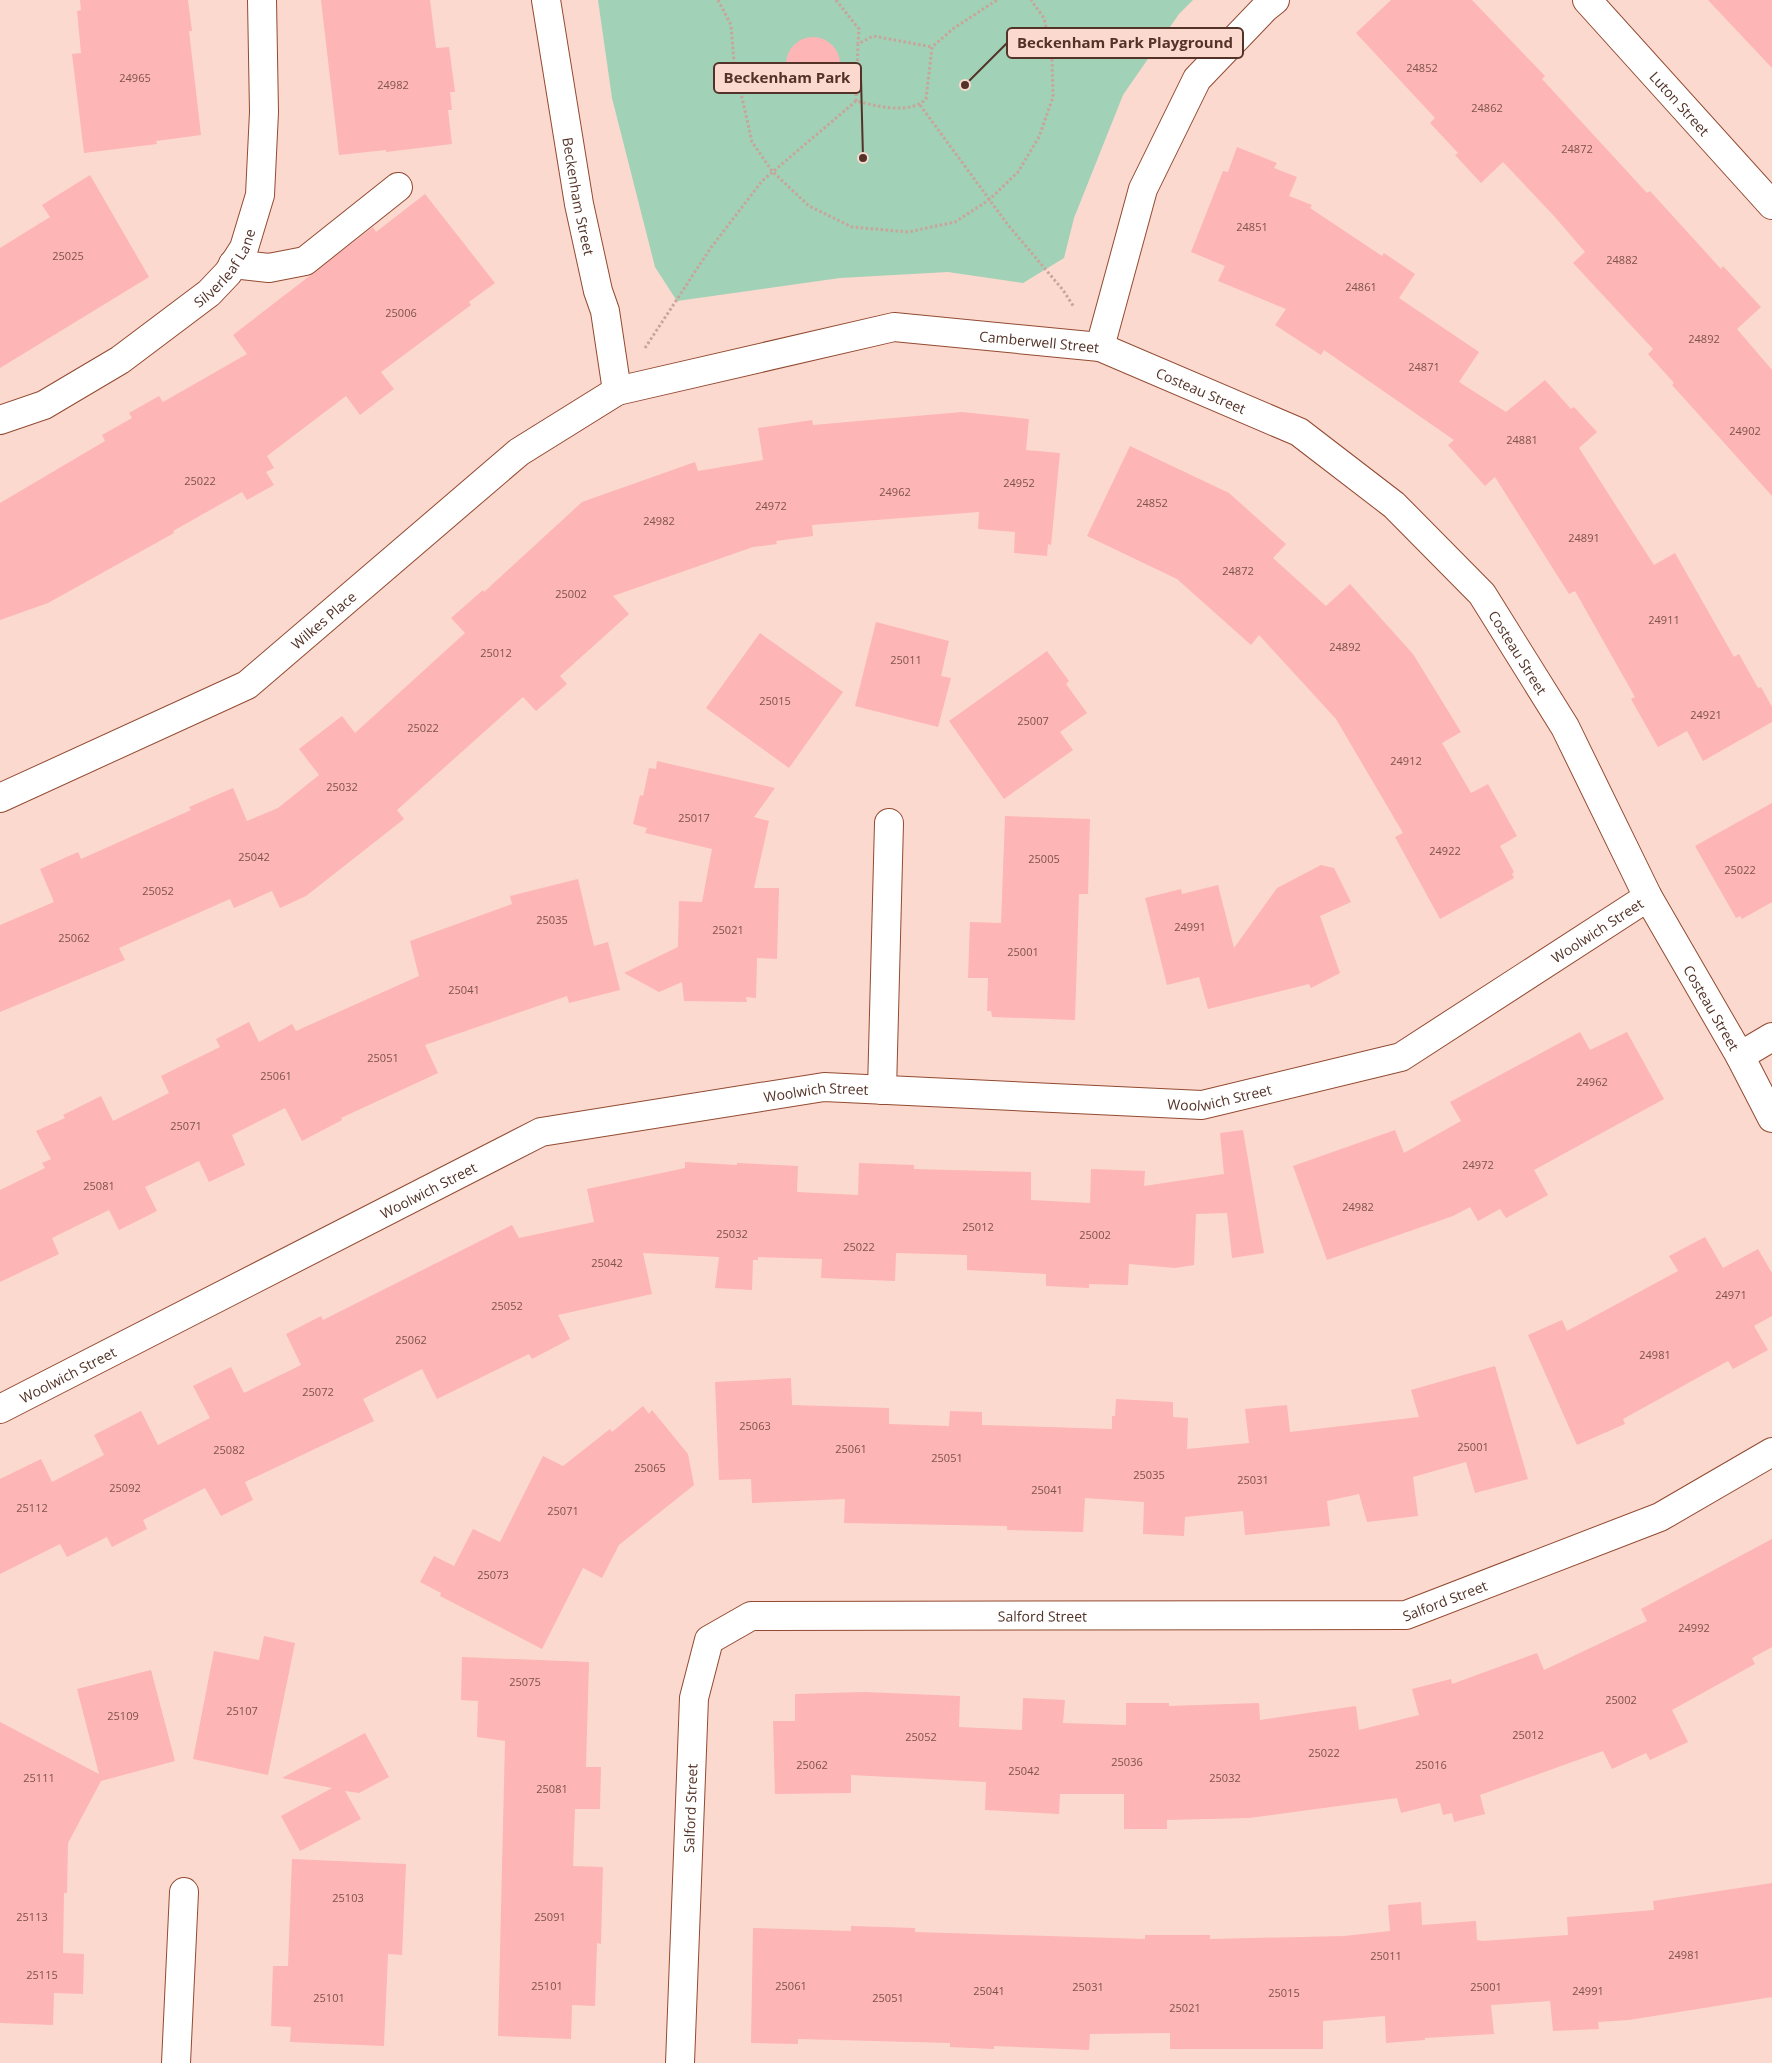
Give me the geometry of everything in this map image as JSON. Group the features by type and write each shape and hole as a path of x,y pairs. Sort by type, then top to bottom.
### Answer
{"street":[{"name":"Silverleaf Lane","path":"0,420 44,406 120,360 209,293 244,248 260,195 264,112 262,0"},
{"name":"Beckenham Street","path":"546,0 579,204 598,291 605,310 617,391"},
{"name":"Camberwell Street","path":"617,391 894,326 1100,347 1143,189 1197,79 1275,0"},
{"name":"Luton Street","path":"1588,0 1772,205"},
{"path":"233,264 269,268 305,261 398,187"},
{"name":"Costeau Street","path":"1100,347 1299,432 1394,505 1482,594 1565,727 1648,897 1740,1056 1772,1118"},
{"name":"Wilkes Place","path":"0,798 247,684 519,452 617,391"},
{"path":"882,1090 889,823"},
{"name":"Woolwich Street","path":"0,1409 541,1132 824,1087 1202,1105 1401,1057 1648,897"},
{"path":"1740,1056 1772,1037"},
{"name":"Salford Street","path":"680,2063 694,1698 709,1640 750,1616 1406,1615 1660,1517 1772,1452"},
{"path":"176,2063 184,1892"}],"path":[{"path":"718,0 731,25 734,62 752,142 772,171 809,206 852,227 908,232 954,222 990,200 1018,172 1039,137 1053,96 1052,55 1044,18 1031,0"},
{"path":"617,391 720,234 741,206 772,171 856,101 859,29 836,0"},
{"path":"856,101 886,108 920,105 926,99 932,47 954,28 997,0"},
{"path":"858,44 873,36 932,47"},
{"path":"920,105 1008,225 1063,290 1100,347"}],"green space":[{"path":"598,0 1193,0 1179,14 1123,95 1074,218 1064,258 1023,283 948,272 840,278 677,301 655,267 612,98"}],"building":[{"path":"80,0 188,0 192,31 189,31 201,135 156,141 157,144 84,153 72,54 81,53 77,11 81,10"},
{"path":"321,0 430,0 436,48 449,47 455,92 450,92 452,110 448,110 452,144 386,152 386,150 339,155"},
{"path":"1391,0 1472,0 1545,76 1542,79 1647,193 1650,191 1721,269 1723,266 1761,307 1737,329 1772,370 1772,496 1672,385 1674,383 1648,354 1653,349 1573,263 1585,252 1554,216 1503,162 1481,183 1455,155 1458,153 1430,123 1435,118 1356,33"},
{"path":"1708,0 1772,0 1772,68"},
{"path":"808,37 818,37 828,41 836,49 840,64 836,79 828,87 818,91 808,91 798,87 790,79 786,69 786,59 790,49 798,41"},
{"path":"1237,147 1277,163 1274,168 1297,177 1289,196 1312,205 1310,208 1382,256 1384,253 1415,274 1399,298 1479,352 1459,382 1506,412 1545,380 1571,409 1574,407 1597,432 1579,448 1654,565 1675,553 1734,657 1739,654 1758,688 1761,687 1772,707 1772,722 1703,761 1687,731 1658,747 1631,699 1635,697 1575,591 1569,594 1495,477 1485,486 1448,445 1454,440 1324,350 1321,355 1275,325 1286,309 1218,281 1225,266 1191,252 1223,171 1228,172"},
{"path":"90,175 149,277 0,368 0,248 50,217 42,205"},
{"path":"425,194 495,283 469,302 471,305 381,372 394,389 360,415 346,396 267,456 274,468 266,472 274,485 247,500 242,492 173,531 174,533 48,603 0,620 0,503 105,441 102,435 132,418 129,413 159,396 163,402 247,354 233,335 373,227 376,232"},
{"path":"962,412 1029,419 1026,450 1060,453 1051,545 1048,544 1047,556 1014,553 1015,532 978,529 979,512 812,525 813,536 776,541 777,544 753,547 613,596 629,614 560,676 567,684 536,711 523,697 397,810 404,819 306,896 280,908 272,891 234,908 230,899 119,948 125,960 0,1012 0,925 54,902 40,869 78,852 81,859 191,810 189,807 233,788 247,821 278,808 319,775 299,749 342,716 355,733 465,633 451,618 483,590 484,592 582,502 695,462 698,471 763,460 758,428 812,420 813,425"},
{"path":"1130,446 1229,493 1286,544 1273,558 1326,606 1350,584 1413,654 1461,732 1442,743 1471,793 1488,784 1517,836 1500,846 1514,872 1512,874 1514,878 1440,919 1395,837 1403,833 1336,719 1259,635 1251,645 1177,579 1087,536"},
{"path":"876,622 949,641 941,676 951,678 938,727 855,706"},
{"path":"760,633 843,692 789,768 706,708"},
{"path":"1047,651 1069,681 1066,684 1087,713 1060,732 1073,750 1004,799 949,721"},
{"path":"657,761 775,788 754,817 769,821 754,888 779,888 777,959 757,958 756,998 746,997 747,1002 684,1001 682,982 659,992 624,973 678,947 679,901 702,902 712,849 645,833 647,828 633,824 640,795 643,796 649,768 656,769"},
{"path":"1772,803 1772,902 1742,919 1740,916 1736,918 1695,846"},
{"path":"1005,816 1090,819 1088,894 1079,894 1075,1020 992,1017 991,1011 987,1011 988,978 968,978 970,922 1001,923"},
{"path":"1321,865 1334,868 1351,902 1320,916 1340,973 1311,988 1309,984 1208,1009 1199,977 1167,985 1145,898 1181,889 1182,894 1218,885 1234,948 1277,888"},
{"path":"578,879 594,946 608,942 620,990 569,1003 567,996 425,1045 438,1073 341,1118 342,1120 302,1141 285,1108 232,1135 245,1165 209,1182 199,1161 145,1187 157,1211 119,1230 109,1210 52,1238 59,1254 0,1282 0,1190 45,1168 42,1163 51,1159 36,1131 65,1118 63,1115 101,1096 113,1121 169,1093 161,1076 220,1047 216,1039 249,1022 259,1042 292,1024 296,1031 419,976 410,941 512,904 510,896"},
{"path":"1580,1032 1590,1050 1627,1032 1664,1099 1534,1170 1548,1195 1506,1218 1500,1209 1478,1221 1470,1207 1453,1216 1327,1260 1293,1166 1395,1130 1404,1153 1461,1121 1450,1102"},
{"path":"1243,1130 1264,1253 1232,1258 1227,1213 1196,1214 1194,1265 1175,1268 1129,1264 1128,1285 1089,1284 1089,1288 1046,1286 1046,1274 967,1270 967,1255 896,1253 895,1281 821,1278 822,1259 758,1257 758,1260 753,1260 752,1290 715,1288 719,1257 643,1253 652,1294 558,1315 570,1339 532,1359 529,1354 437,1399 422,1369 363,1399 374,1421 245,1482 253,1500 221,1516 205,1488 143,1520 147,1529 112,1547 107,1537 67,1557 60,1544 0,1574 0,1479 41,1459 52,1482 104,1455 94,1435 141,1411 158,1445 210,1418 193,1386 231,1367 244,1393 301,1365 286,1334 321,1316 323,1320 512,1225 519,1238 594,1222 587,1189 685,1168 685,1162 737,1165 737,1163 798,1166 797,1192 858,1195 859,1163 914,1165 914,1169 1031,1172 1031,1200 1090,1203 1091,1169 1145,1171 1144,1186 1224,1174 1220,1133"},
{"path":"1705,1237 1723,1268 1758,1249 1772,1273 1772,1316 1754,1326 1768,1350 1733,1369 1728,1361 1623,1419 1625,1424 1577,1445 1528,1335 1562,1320 1567,1331 1678,1271 1669,1256"},
{"path":"1495,1366 1528,1479 1475,1493 1466,1462 1413,1477 1418,1516 1367,1522 1359,1494 1327,1501 1330,1526 1245,1535 1243,1511 1185,1517 1184,1536 1143,1534 1144,1502 1085,1498 1083,1532 1007,1530 1007,1526 844,1523 845,1499 752,1503 751,1479 719,1480 715,1382 791,1378 792,1405 889,1408 889,1424 949,1426 950,1411 982,1412 982,1425 1112,1429 1112,1416 1115,1416 1116,1399 1173,1402 1173,1417 1188,1418 1187,1449 1249,1443 1245,1409 1287,1405 1290,1432 1419,1417 1411,1390"},
{"path":"643,1406 649,1414 652,1410 688,1454 694,1485 619,1545 602,1578 583,1568 542,1649 440,1596 441,1593 420,1582 434,1556 454,1566 473,1529 500,1542 543,1456 563,1466 610,1429 612,1432"},
{"path":"1772,1539 1772,1647 1752,1658 1755,1664 1672,1710 1688,1742 1650,1760 1646,1753 1612,1769 1603,1751 1480,1795 1485,1814 1454,1822 1452,1813 1443,1815 1440,1803 1401,1813 1397,1798 1249,1818 1167,1820 1167,1829 1124,1829 1124,1794 1060,1794 1059,1814 985,1810 986,1782 851,1775 851,1793 775,1794 773,1721 795,1721 795,1694 864,1692 960,1696 959,1727 1022,1730 1023,1698 1065,1700 1063,1723 1126,1725 1126,1703 1169,1703 1169,1706 1259,1703 1260,1720 1356,1706 1359,1730 1419,1715 1412,1689 1451,1679 1452,1684 1537,1653 1544,1670 1647,1621 1641,1609"},
{"path":"264,1636 295,1643 268,1775 193,1759 214,1651 259,1660"},
{"path":"462,1657 589,1662 586,1767 601,1767 600,1809 575,1809 573,1866 603,1867 601,1944 597,1943 595,2006 572,2005 571,2039 498,2036 505,1741 477,1737 478,1701 461,1700"},
{"path":"151,1670 175,1761 101,1781 68,1843 67,1893 64,1893 63,1953 84,1954 83,1994 54,1993 53,2025 0,2023 0,1722 99,1774 77,1689"},
{"path":"365,1733 389,1777 359,1793 345,1791 361,1819 300,1851 281,1816 332,1788 282,1778"},
{"path":"292,1859 406,1864 402,1955 388,1954 384,2046 290,2042 291,2027 271,2026 273,1966 288,1966"},
{"path":"1772,1883 1772,1997 1629,2020 1598,2022 1599,2029 1553,2031 1550,2001 1491,2005 1494,2034 1425,2038 1425,2040 1386,2043 1385,2016 1323,2021 1323,2049 1170,2049 1170,2033 1090,2034 1089,2050 994,2046 994,2049 950,2047 950,2043 798,2039 798,2044 751,2043 753,1928 851,1931 851,1926 915,1928 915,1932 1145,1939 1145,1935 1210,1935 1210,1939 1344,1936 1390,1931 1388,1905 1421,1902 1422,1925 1476,1921 1477,1940 1482,1941 1568,1935 1567,1917 1654,1910 1653,1901"}],"place":[{"name":"Beckenham Park Playground","path":"965,85"},
{"name":"Beckenham Park","path":"863,158"}]}
